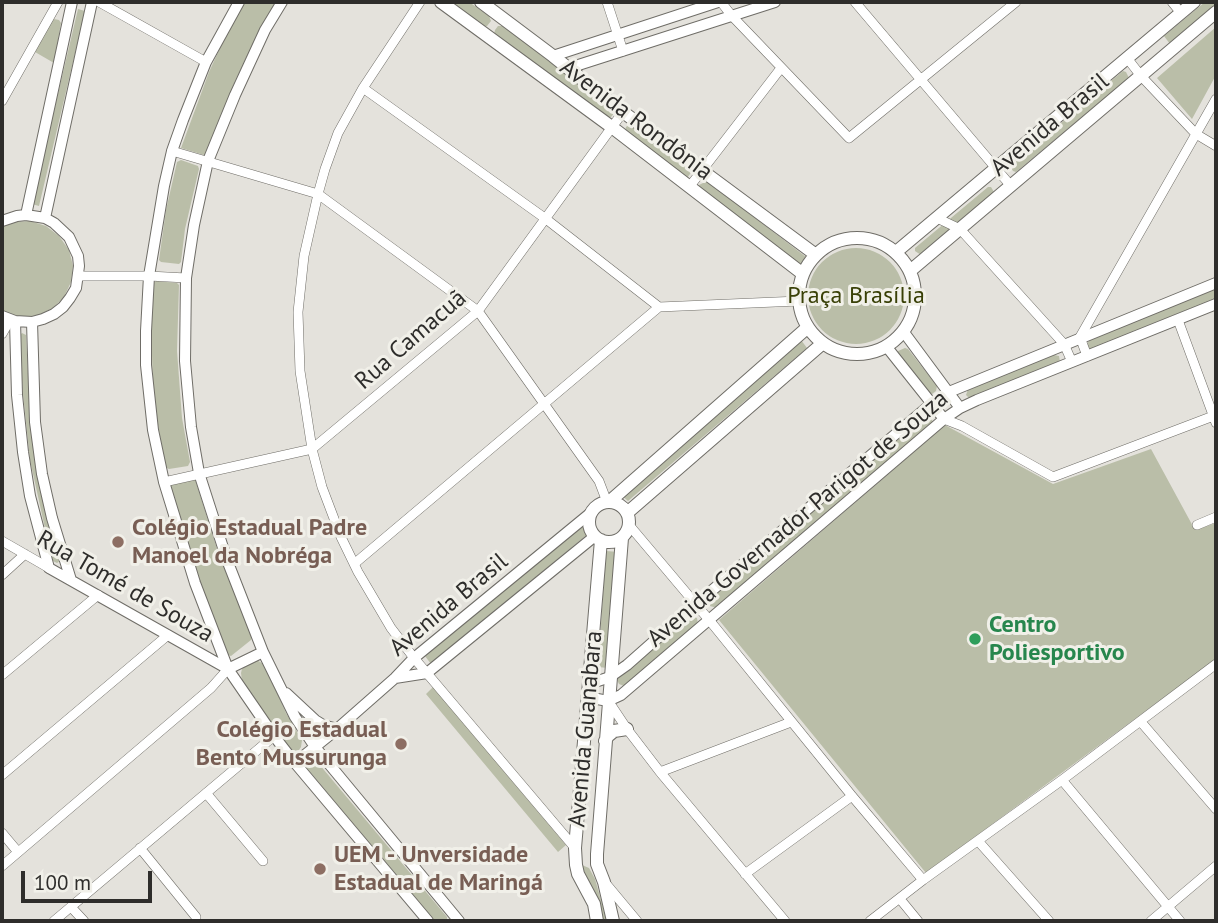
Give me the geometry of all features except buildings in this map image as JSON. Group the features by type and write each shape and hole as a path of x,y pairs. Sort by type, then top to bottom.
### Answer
{"main road":[{"name":"Avenida Rondônia","path":"441,2 613,128 803,274"},
{"name":"Avenida Rondônia","path":"481,2 623,112 816,254"},
{"name":"Avenida Brasil","path":"896,253 1194,2"},
{"name":"Avenida Brasil","path":"910,271 1216,12"},
{"path":"485,34 498,15"},
{"path":"1161,29 1158,41 1161,46 1171,50"},
{"path":"856,238 877,242 896,253 910,271 914,283 914,308 903,331 886,346 870,352 854,354 823,343 808,327 799,301 803,274 816,254 834,243 856,238"},
{"path":"608,502 622,507 628,519 627,532 622,538 608,542 598,538 590,529 593,511 608,502 808,327"},
{"path":"628,519 823,343"},
{"name":"Avenida Guanabara","path":"597,921 594,904 578,874 575,848 598,538"},
{"name":"Avenida Guanabara","path":"613,921 597,864 597,854 622,538"},
{"path":"612,656 627,665"},
{"path":"605,741 614,731 626,729"}],"street":[{"path":"2,101 58,2"},
{"path":"26,215 72,2"},
{"path":"45,218 92,2"},
{"path":"99,2 206,62"},
{"path":"239,2 206,62 172,152 164,186 149,276 146,331 146,365 153,429 164,482 195,583 228,669 295,763 428,921"},
{"path":"282,2 265,30 208,161 194,225 186,278 185,361 191,427 199,473 227,560 263,652 295,717 314,747 459,921"},
{"path":"419,2 363,88 338,133 318,194 304,256 298,312 300,371 312,449 326,501 354,564 401,643 575,848"},
{"path":"607,2 623,51"},
{"path":"553,56 719,2 849,138 1016,2"},
{"path":"569,68 775,2"},
{"path":"855,2 1011,186"},
{"path":"1172,2 1181,13"},
{"path":"1126,58 1196,134 1216,146"},
{"path":"690,186 781,68"},
{"path":"363,88 546,219 659,307"},
{"path":"1087,356 1080,337 1216,99"},
{"name":"Rua Camacuã","path":"164,482 312,449 478,311 623,112"},
{"path":"172,152 318,194 478,311 599,481 608,502"},
{"path":"2,220 26,215 45,218 62,229 75,246 78,256 79,276 76,288 63,307 54,314 32,322 9,319"},
{"path":"937,218 960,229 1064,344 1072,362"},
{"path":"79,276 186,278"},
{"name":"Avenida Governador Parigot de Souza","path":"588,691 627,665 949,392 1216,283"},
{"path":"354,564 659,307 799,301"},
{"name":"Avenida Governador Parigot de Souza","path":"608,701 621,695 710,621 960,408 1216,304"},
{"path":"2,334 9,319"},
{"path":"9,319 30,496 49,568"},
{"path":"886,346 944,419 962,426 1053,477 1215,418 1178,320"},
{"path":"32,322 36,422 42,474 71,580"},
{"path":"903,331 960,408 962,426"},
{"name":"Avenida Brasil","path":"395,678 414,658 593,511"},
{"path":"1197,525 1216,517"},
{"path":"628,519 791,722 923,880"},
{"name":"Avenida Brasil","path":"395,678 427,673 598,538"},
{"name":"Rua Tomé de Souza","path":"2,541 228,669"},
{"path":"2,575 25,554"},
{"path":"2,675 98,595"},
{"path":"2,775 168,635"},
{"path":"2,866 211,688 228,669 263,652"},
{"path":"870,921 1216,664"},
{"path":"295,763 395,678"},
{"path":"281,688 315,720 337,729"},
{"path":"588,691 599,700 608,701 660,772 785,921"},
{"path":"660,772 791,722"},
{"path":"1141,722 1216,810"},
{"path":"54,921 274,736"},
{"path":"1062,780 1180,921"},
{"path":"206,793 263,861"},
{"path":"745,874 852,796"},
{"path":"2,834 18,852"},
{"path":"979,842 1049,921"},
{"path":"140,848 196,917"},
{"path":"1152,921 1216,866"},
{"path":"604,882 637,921"},
{"path":"900,899 918,921"},
{"path":"71,907 84,921"}],"green space":[{"path":"245,2 276,2 235,81 207,156 181,148 209,72"},
{"path":"448,2 469,2 489,16 491,21 483,27"},
{"path":"1205,2 1216,2 1216,5 1170,44 1164,36"},
{"path":"78,9 85,11 39,206 32,204"},
{"path":"54,19 61,23 54,63 35,52"},
{"path":"498,26 504,26 615,108 615,112 611,117 607,117 494,34"},
{"path":"1216,27 1216,75 1192,119 1157,78"},
{"path":"1123,71 1129,78 1016,172 1013,171 1010,166"},
{"path":"631,123 693,170 687,178 625,131"},
{"path":"181,160 198,166 199,169 179,264 159,260 166,210 177,162"},
{"path":"707,181 806,257 800,265 699,189 699,185"},
{"path":"988,187 994,192 921,255 915,251 915,248"},
{"path":"30,221 46,226 59,236 69,250 73,266 71,282 64,297 53,308 39,315 9,315 2,311 2,227 13,222"},
{"name":"Praça Brasília","path":"856,248 875,251 890,262 901,277 904,296 901,315 890,330 875,341 856,344 837,341 822,330 811,315 808,296 811,277 822,262 837,251"},
{"path":"156,281 179,285 177,351 182,418 190,462 188,466 169,469 165,467 153,394 151,316 152,284"},
{"path":"1216,289 1216,301 1091,350 1087,345 1089,340"},
{"path":"22,333 26,335 29,393 60,561 57,563 53,561 50,551 30,460 19,336"},
{"path":"801,340 807,348 628,501 621,495"},
{"path":"905,348 937,386 932,394 898,355 898,351"},
{"path":"1054,355 1059,356 1060,362 970,399 966,395 968,389"},
{"path":"925,417 931,418 933,422 717,608 710,606 710,598"},
{"name":"Centro Poliesportivo","path":"945,425 1053,484 1151,449 1195,530 1216,523 1216,659 926,873 719,620"},
{"path":"195,479 220,558 252,634 251,640 231,656 224,648 189,551 169,485"},
{"path":"585,523 589,533 431,664 425,656"},
{"path":"606,551 619,552 608,668 598,667"},
{"path":"690,616 697,618 698,624 624,686 619,684 619,675"},
{"path":"257,660 265,665 286,713 302,740 299,750 291,749 242,681 242,669"},
{"path":"433,687 566,845 558,852 426,694"},
{"path":"314,758 447,920 435,921 305,766 305,762"},
{"path":"582,865 589,868 595,879 607,921 603,921"}],"place":[{"name":"Colégio Estadual Padre Manoel da Nobréga","path":"118,542"},
{"name":"Centro Poliesportivo","path":"975,639"},
{"name":"Colégio Estadual Bento Mussurunga","path":"401,744"},
{"name":"UEM - Unversidade Estadual de Maringá","path":"320,869"}]}
